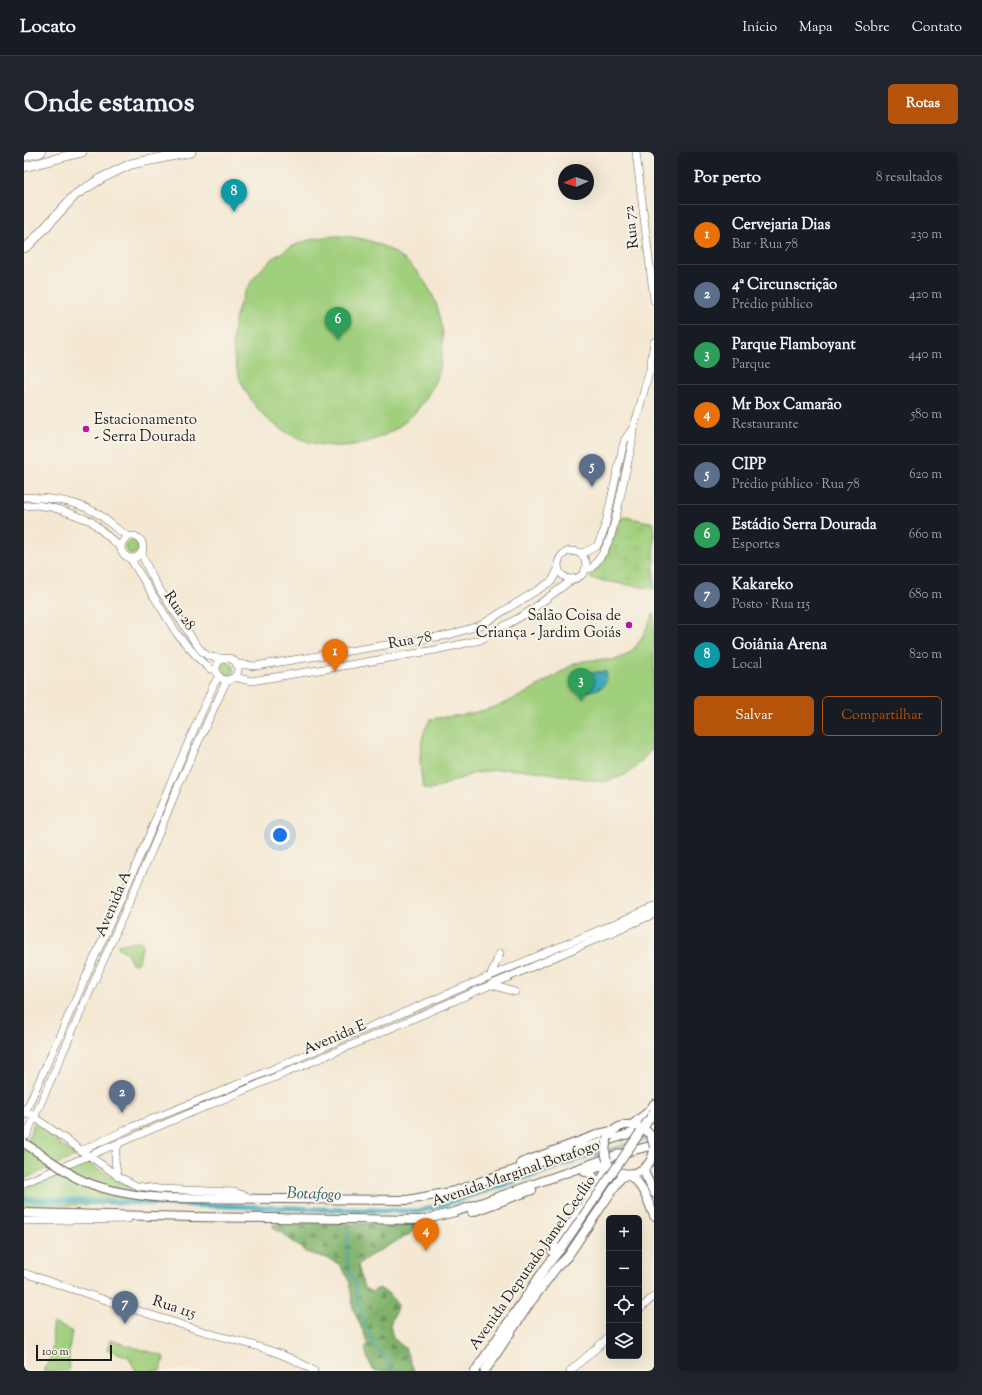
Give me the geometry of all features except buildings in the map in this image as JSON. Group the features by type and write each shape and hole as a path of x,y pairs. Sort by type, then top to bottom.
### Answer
{"highway":[{"path":"24,156 41,152"},
{"path":"24,166 82,152"},
{"path":"24,248 30,244 75,195 102,178 131,164 191,152"}],"main road":[{"name":"Rua 72","path":"636,152 654,300"},
{"path":"585,569 592,568 603,553 611,536 632,444 633,428 650,369 654,342"},
{"path":"575,552 582,556 585,569 580,576 573,579 566,578 558,569 558,561 562,555 566,552 575,552 585,552 597,546 600,541 604,531 625,439 633,428"},
{"path":"24,497 64,500 94,511 120,532 128,536 135,536 141,539 144,546 142,553 137,557 130,558 124,554 121,548 91,521 50,507 36,505 24,506"},
{"path":"121,548 123,541 128,536"},
{"name":"Rua 28","path":"142,553 145,563 170,605 198,647 205,654 213,658 223,658"},
{"name":"Rua 28","path":"130,558 177,634 199,659 210,668 216,669"},
{"name":"Rua 78","path":"237,664 255,666 450,635 482,625 552,581 558,569"},
{"name":"Rua 78","path":"232,678 251,681 435,650 480,640 527,613 573,579"},
{"path":"223,658 230,658 237,664 237,671 232,678 224,680 219,676 216,669 218,662 223,658"},
{"name":"Avenida A","path":"25,1111 148,838 214,684 219,676"},
{"name":"Avenida A","path":"24,1142 152,850 178,784 225,684 232,678"},
{"name":"Avenida E","path":"81,1151 132,1127 220,1092 654,906"},
{"name":"Avenida E","path":"24,1183 492,985 654,914"},
{"path":"490,976 500,953"},
{"path":"492,985 515,992"},
{"path":"635,1126 654,1104"},
{"name":"Avenida Marginal Botafogo","path":"25,1111 88,1156 118,1176 137,1186 159,1189 234,1192 253,1198"},
{"name":"Avenida Deputado Jamel Cecílio","path":"485,1371 530,1303 556,1268 654,1112"},
{"name":"Avenida Deputado Jamel Cecílio","path":"475,1371 546,1267 566,1250 654,1119"},
{"path":"566,1250 620,1179 627,1174 637,1173 651,1162 654,1155 652,1132 635,1126 622,1126 610,1134 605,1146 605,1155 608,1163 616,1171 627,1174 640,1185 654,1216"},
{"name":"Avenida Marginal Botafogo","path":"24,1142 86,1183 142,1196 166,1198 408,1200 455,1191 499,1174 654,1126"},
{"path":"499,1174 527,1160 602,1133 610,1134"},
{"path":"118,1176 115,1158 116,1148 119,1144"},
{"name":"Avenida Marginal Botafogo","path":"24,1213 194,1217 347,1218 411,1221 455,1212 619,1154 654,1147"},
{"path":"455,1212 467,1213 608,1163"},
{"path":"546,1267 552,1251 599,1184 608,1163"},
{"path":"644,1169 654,1193"},
{"path":"586,1171 591,1174 599,1184"},
{"name":"Avenida Marginal Botafogo","path":"24,1221 194,1217"},
{"name":"Rua 115","path":"24,1273 198,1330 278,1353 314,1371"},
{"path":"642,1307 654,1296"},
{"path":"570,1371 606,1340"}],"green space":[{"path":"338,236 358,238 378,244 396,254 412,267 425,283 435,301 441,321 443,341 441,361 435,381 425,399 412,415 396,428 378,438 358,444 338,446 318,444 298,438 280,428 264,415 251,399 241,381 235,361 233,341 235,321 241,301 251,283 264,267 280,254 298,244 318,238"},
{"path":"625,517 654,523 654,589 590,578 607,553 620,521"},
{"path":"132,540 137,542 139,547 137,552 132,554 127,552 125,547 127,542"},
{"path":"654,613 654,746 632,770 625,775 605,782 535,771 505,769 472,774 434,789 429,790 424,788 420,752 424,734 431,719 489,709 526,692 578,662 618,659 626,655 638,644"},
{"path":"227,662 232,664 234,669 232,674 227,676 222,674 220,669 222,664"},
{"path":"139,941 143,944 139,960 136,964 132,963 127,953 118,947 118,945"},
{"path":"34,1123 76,1156 24,1179 24,1151"},
{"path":"86,1162 129,1187 140,1203 24,1207 24,1188"},
{"path":"418,1222 410,1234 368,1257 358,1265 364,1288 372,1292 379,1288 389,1294 398,1305 390,1325 393,1338 405,1348 414,1371 374,1371 367,1357 365,1348 368,1343 353,1308 349,1279 339,1264 327,1258 308,1253 272,1226 278,1223 407,1224"},
{"path":"53,1323 72,1331 69,1350 69,1371 43,1371 52,1350"},
{"path":"110,1340 163,1356 164,1359 160,1371 136,1371 128,1356 107,1349"}],"water":[{"path":"581,671 587,673 606,671 607,677 604,685 597,690 582,691 573,674"}],"waterway":[{"path":"639,1141 648,1138"},
{"path":"608,1150 627,1144"},
{"path":"595,1154 603,1152"},
{"name":"Botafogo","path":"24,1199 419,1211 449,1203 595,1154"},
{"path":"348,1224 347,1255 349,1271 356,1284 357,1300 374,1346 389,1363 393,1371"}],"place":[{"name":"Goiânia Arena","path":"234,212"},
{"name":"Estádio Serra Dourada","path":"338,340"},
{"name":"Estacionamento - Serra Dourada","path":"86,429"},
{"name":"CIPP","path":"592,487"},
{"name":"Salão Coisa de Criança - Jardim Goiás","path":"629,625"},
{"name":"Cervejaria Dias","path":"335,672"},
{"name":"Parque Flamboyant","path":"581,701"},
{"name":"4ª Circunscrição","path":"122,1113"},
{"name":"Mr Box Camarão","path":"426,1251"},
{"name":"Kakareko","path":"125,1324"}]}
